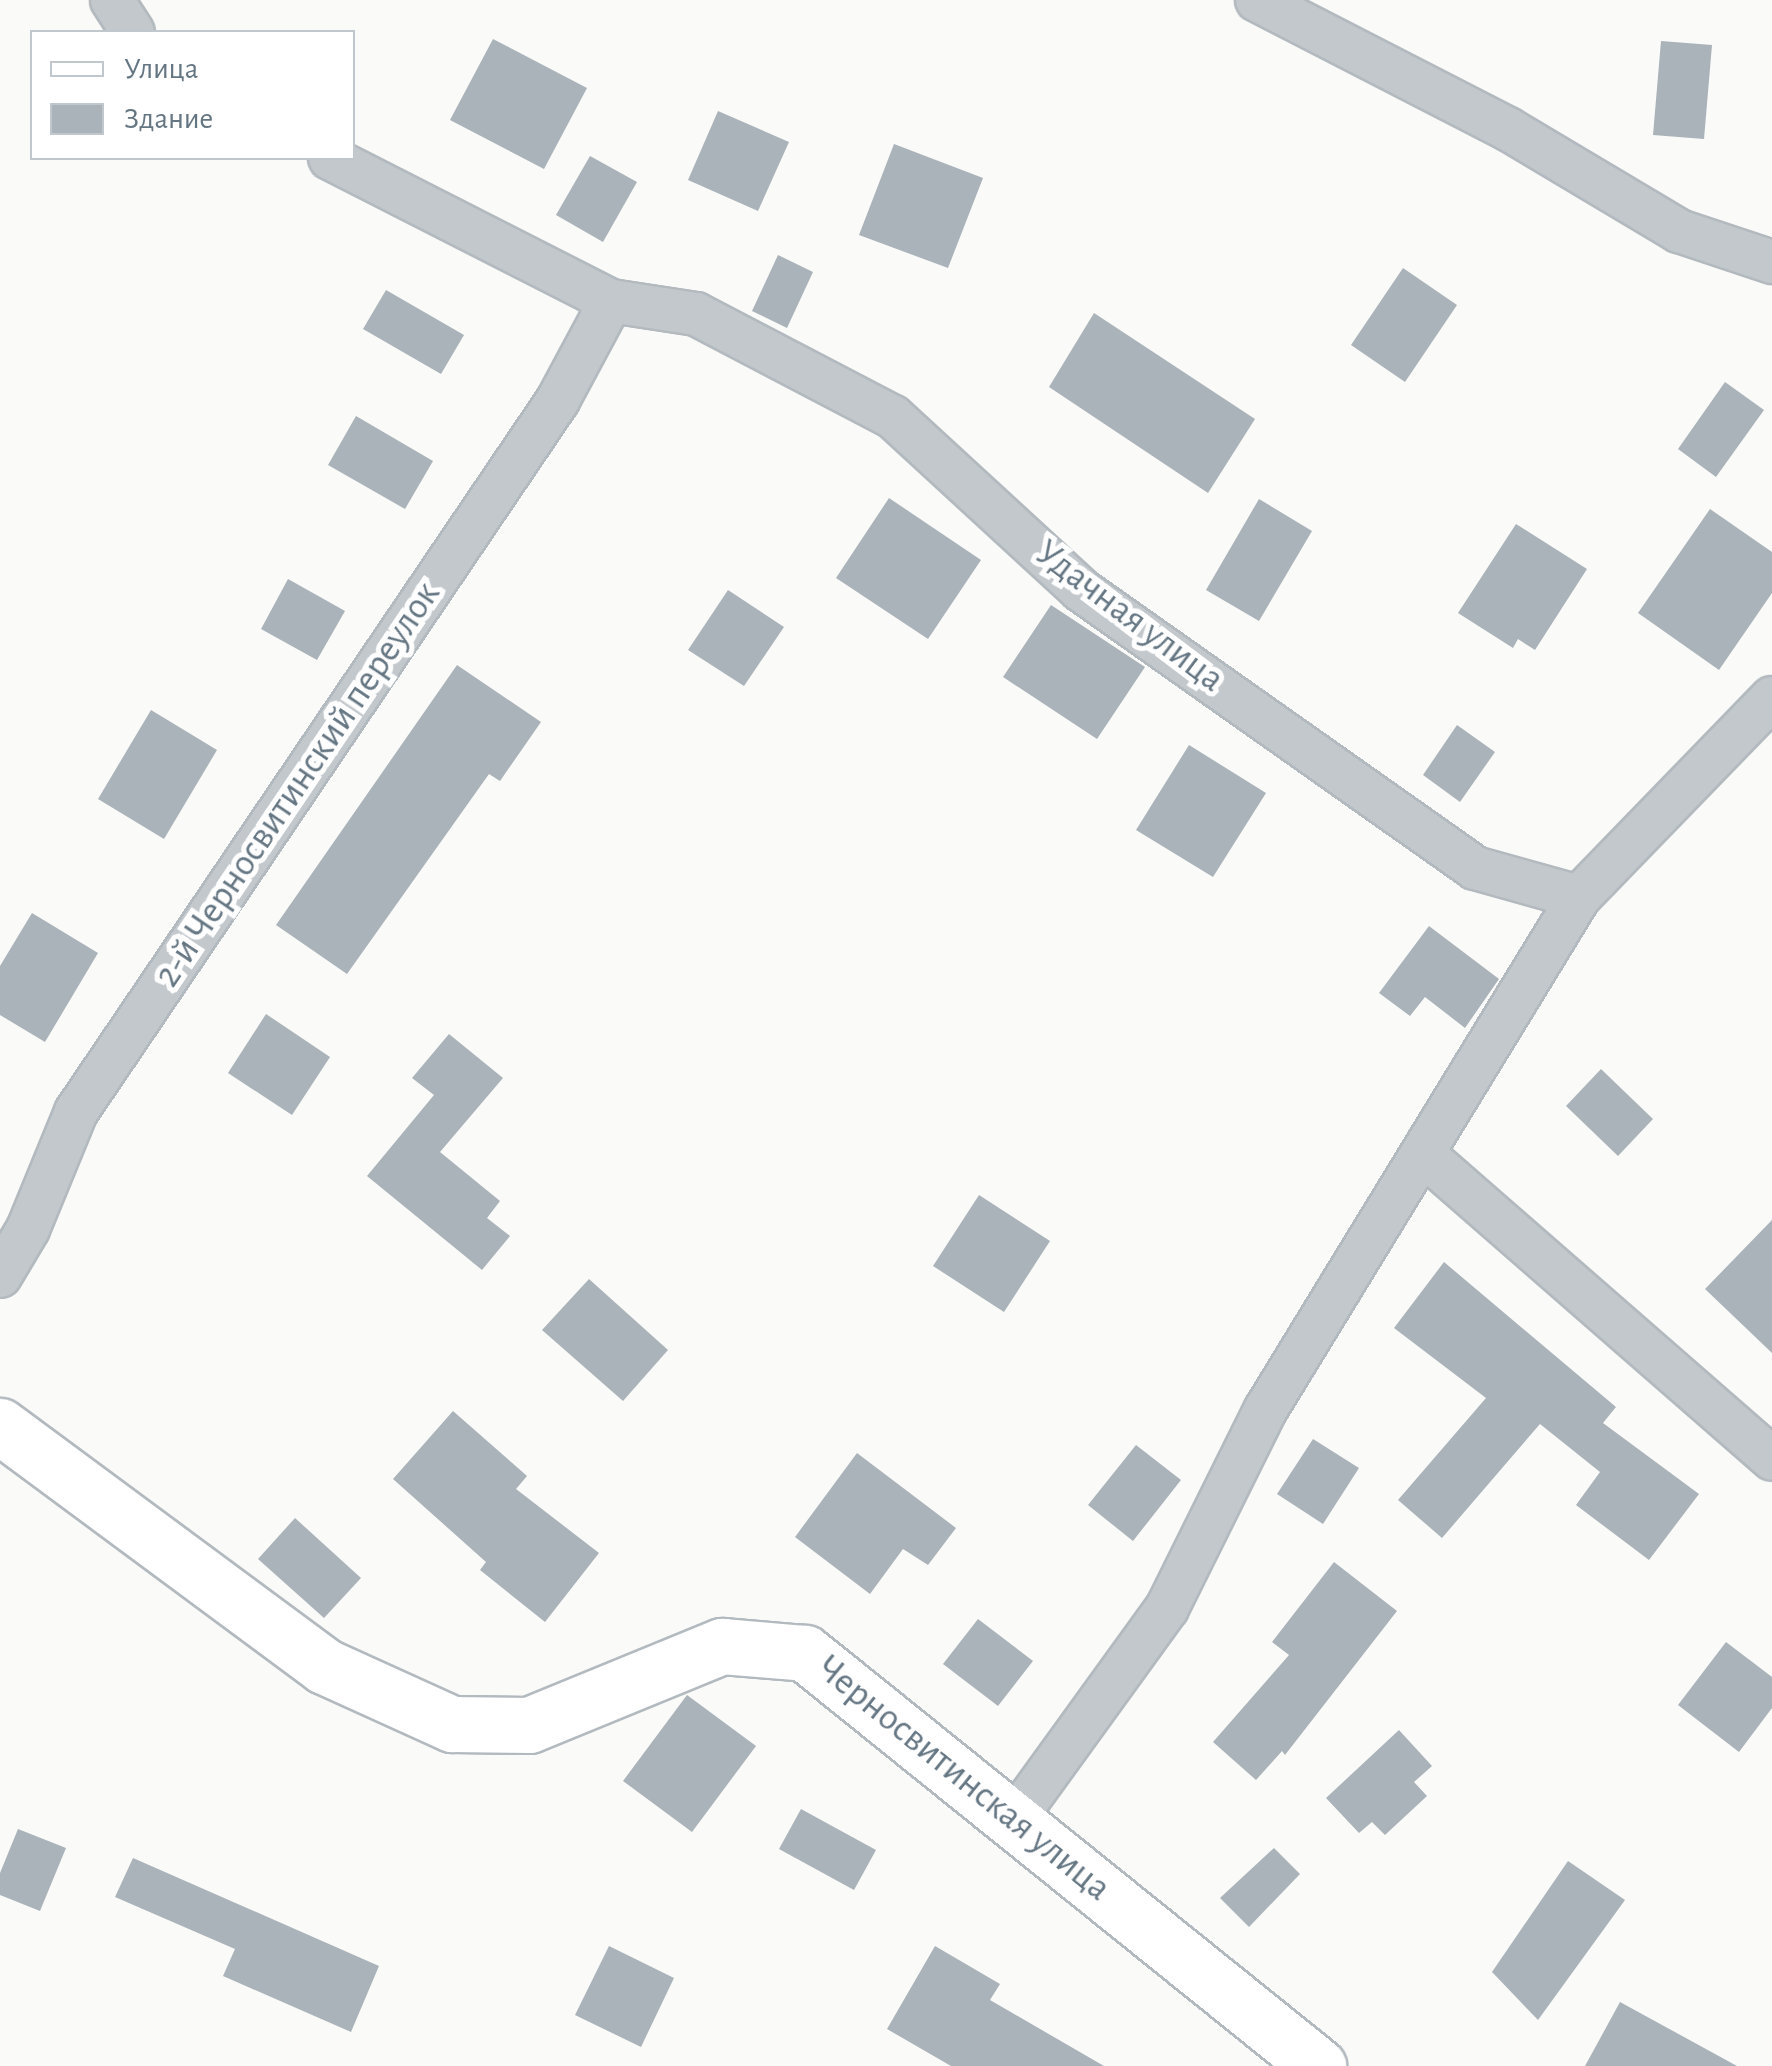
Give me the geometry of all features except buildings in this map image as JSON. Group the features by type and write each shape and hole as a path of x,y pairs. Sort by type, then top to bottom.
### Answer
{"street":[{"path":"112,0 132,30"},
{"path":"1257,0 1508,129 1679,231 1772,262"},
{"name":"Удачная улица","path":"334,160 611,301 696,314 893,417 1081,590 1348,781 1475,868 1579,897"},
{"name":"2-й Черносвитинский переулок","path":"0,1276 28,1229 76,1112 558,400 611,301"},
{"path":"1016,1818 1167,1608 1266,1409 1579,897 1772,698"},
{"path":"1424,1155 1772,1459"},
{"name":"Черносвитинская улица","path":"0,1426 260,1620 377,1695 452,1724 528,1726 722,1646 805,1653 1016,1818 1318,2066"}]}
